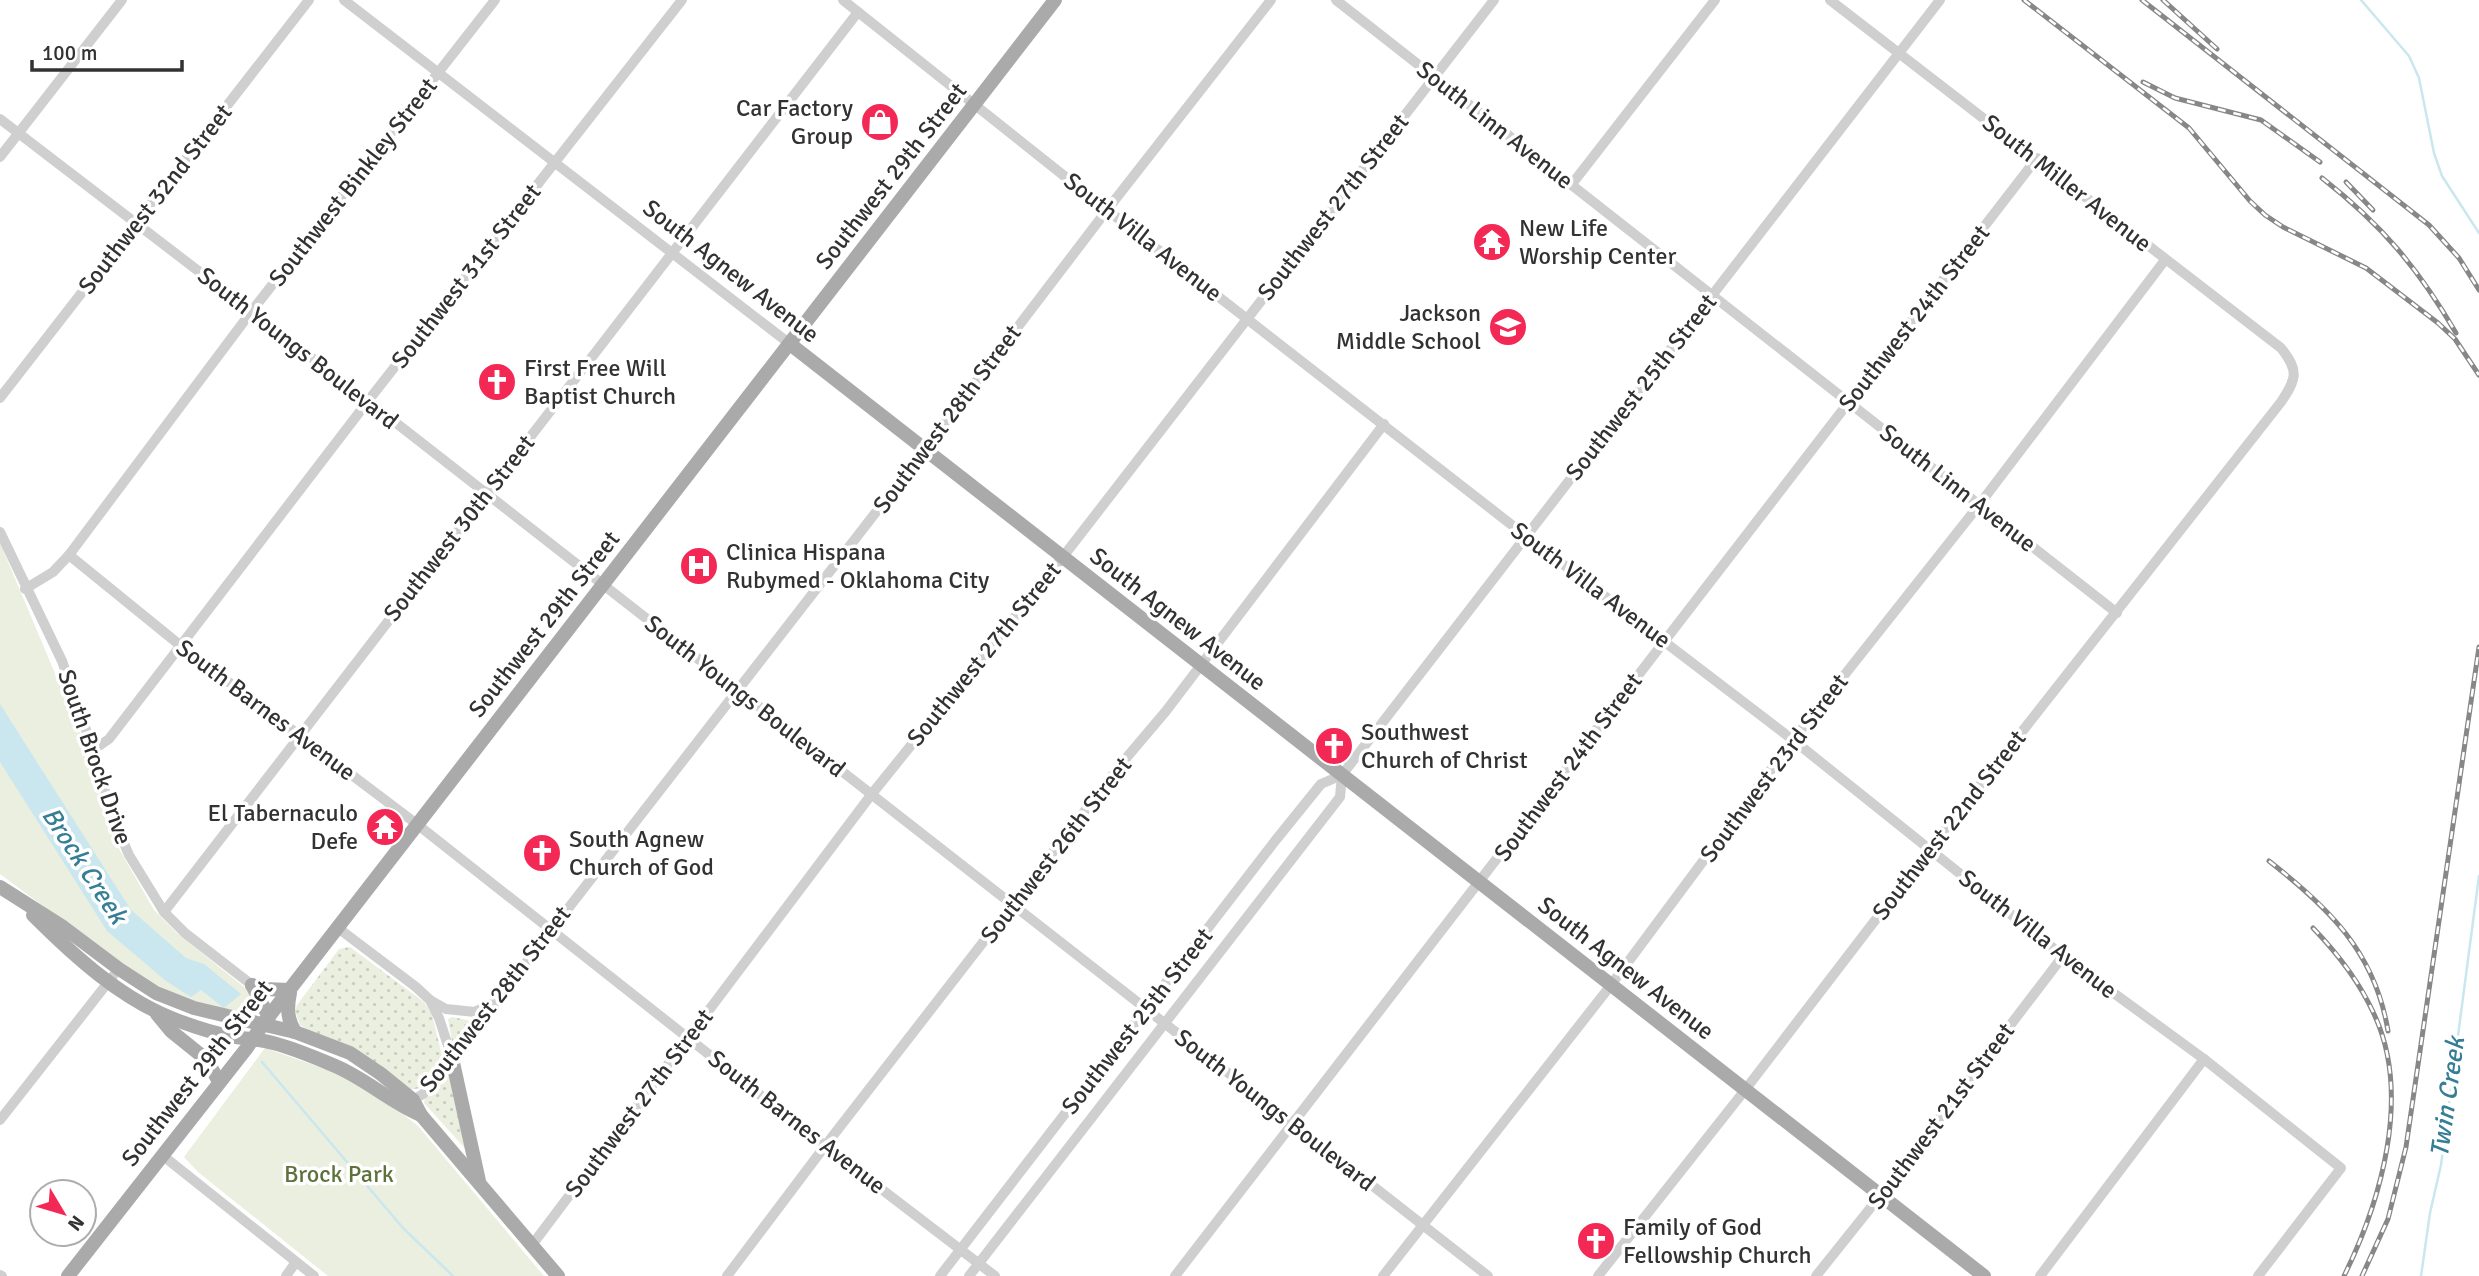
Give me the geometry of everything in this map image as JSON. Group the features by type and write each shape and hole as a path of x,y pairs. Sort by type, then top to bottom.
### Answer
{"main road":[{"name":"Southwest 29th Street","path":"68,1276 1055,0"},
{"name":"South Agnew Avenue","path":"790,344 1984,1276"},
{"path":"0,887 63,927 156,993 216,1014 266,1020 366,1062 413,1100 421,1115 558,1276"},
{"path":"17,899 54,937 108,981 152,1009 190,1025 230,1036 273,1043 336,1066 385,1093 406,1109 421,1115"},
{"path":"253,985 266,1020"},
{"path":"253,985 263,989 290,989 287,1007 290,1024 295,1031"},
{"path":"152,1009 171,1031 206,1060 219,1082"},
{"path":"452,1058 480,1182"}],"street":[{"path":"0,157 122,0"},
{"name":"Southwest 32nd Street","path":"0,398 309,0"},
{"name":"South Agnew Avenue","path":"344,0 790,344"},
{"name":"Southwest Binkley Street","path":"26,589 53,572 69,555 251,312 495,0"},
{"name":"Southwest 31st Street","path":"93,750 109,739 368,401 682,0"},
{"name":"South Villa Avenue","path":"843,0 1107,210 1793,740 2063,956 2204,1059 2341,1168 2258,1276"},
{"name":"Southwest 28th Street","path":"413,1100 423,1094 452,1058 1271,0"},
{"name":"South Linn Avenue","path":"1336,0 2117,613"},
{"name":"Southwest 27th Street","path":"532,1245 871,795 1062,558 1494,0"},
{"path":"1572,184 1715,0"},
{"name":"South Miller Avenue","path":"1830,0 2281,348 2295,372"},
{"name":"Southwest 25th Street","path":"940,1276 1268,849 1321,784 1342,775 1940,0"},
{"name":"Southwest 30th Street","path":"164,912 858,12"},
{"name":"South Youngs Boulevard","path":"0,119 368,401 1489,1276"},
{"name":"Southwest 24th Street","path":"1175,1276 1480,884 1664,639 2037,158"},
{"name":"Southwest 23rd Street","path":"1383,1276 1611,985 1793,740 1979,505 2165,260"},
{"name":"Southwest 22nd Street","path":"1598,1276 1745,1090 1929,849 2281,402 2291,387 2295,372"},
{"name":"Southwest 26th Street","path":"727,1276 1384,424"},
{"name":"South Brock Drive","path":"0,532 62,661 113,818 129,855 164,912 185,933 253,985"},
{"name":"South Barnes Avenue","path":"69,555 181,646 418,825 825,1146 995,1276"},
{"name":"Southwest 25th Street","path":"968,1276 1340,797 1342,775"},
{"path":"338,928 416,987 429,1000 439,1018 452,1058"},
{"name":"Southwest 21st Street","path":"1816,1276 2063,956"},
{"path":"0,1120 119,969"},
{"path":"429,1000 446,1009 475,1012 495,1002"},
{"path":"2039,1276 2204,1059"},
{"path":"162,1155 314,1276"},
{"path":"286,1276 296,1262"}],"green space":[{"path":"0,543 86,747 118,847 154,910 177,933 254,995 256,1006 250,1015 212,1007 165,990 131,971 0,874"},
{"path":"350,947 424,1002 432,1014 442,1056 441,1063 421,1088 409,1090 300,1025 295,1011 297,1005 339,949"},
{"path":"452,1017 472,1021 472,1025 458,1042 452,1041 448,1019"},
{"name":"Brock Park","path":"265,1048 345,1076 389,1103 418,1126 544,1276 328,1276 198,1172 184,1157"},
{"path":"450,1066 471,1155 424,1103"}],"water":[{"name":"Brock Creek","path":"0,704 131,910 186,958 204,964 241,994 224,1008 201,990 191,997 166,981 107,931 0,762"}],"waterway":[{"name":"Twin Creek","path":"2361,0 2409,56 2419,78 2434,153 2442,176 2479,233"},
{"name":"Twin Creek","path":"2421,1276 2430,1213 2441,1165 2479,876"},
{"name":"Brock Creek","path":"262,1062 403,1228 453,1276"}],"railway":[{"path":"2024,0 2189,128 2265,215 2283,227 2366,268 2438,323 2455,339 2479,375"},
{"path":"2142,0 2429,225 2459,258 2479,290"},
{"path":"2163,0 2217,49"},
{"path":"2143,82 2175,98 2261,120 2320,162"},
{"path":"2322,178 2363,213 2397,249 2413,268 2456,333"},
{"path":"2346,182 2373,210"},
{"path":"2362,1276 2388,1219 2406,1147 2479,647"},
{"path":"2269,861 2311,896 2346,934 2372,978 2382,1003 2388,1031"},
{"path":"2313,928 2362,990 2385,1045 2391,1079 2391,1113 2380,1182 2370,1215 2344,1276"}],"place":[{"name":"Car Factory Group","path":"880,122"},
{"name":"New Life Worship Center","path":"1492,242"},
{"name":"Jackson Middle School","path":"1508,327"},
{"name":"First Free Will Baptist Church","path":"497,382"},
{"name":"Clinica Hispana Rubymed - Oklahoma City","path":"699,566"},
{"name":"Southwest Church of Christ","path":"1334,746"},
{"name":"El Tabernaculo Defe","path":"385,827"},
{"name":"South Agnew Church of God","path":"542,853"},
{"name":"Family of God Fellowship Church","path":"1596,1241"}]}
